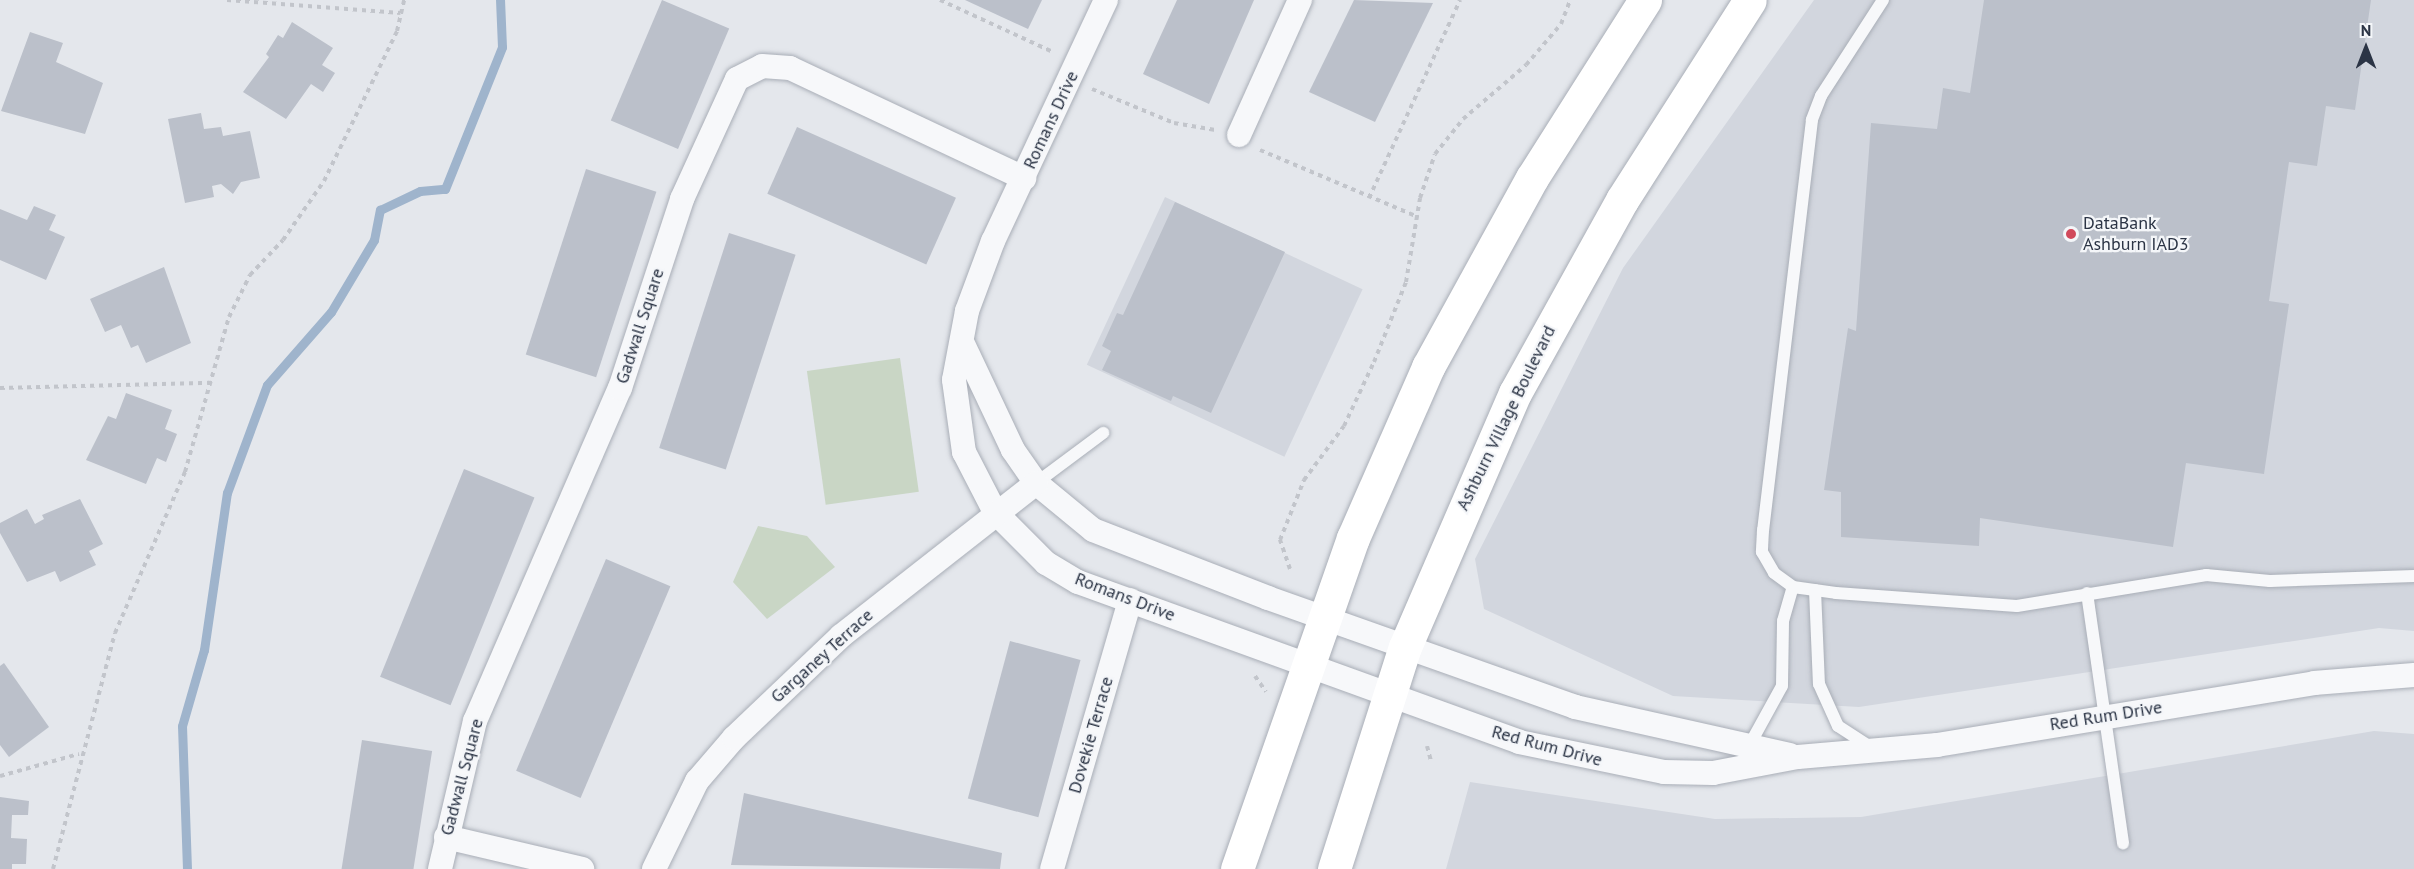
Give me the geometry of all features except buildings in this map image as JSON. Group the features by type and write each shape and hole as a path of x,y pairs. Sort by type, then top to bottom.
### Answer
{"main road":[{"path":"1237,869 1323,617 1428,367 1532,178 1645,0"},
{"name":"Ashburn Village Boulevard","path":"1334,869 1388,693 1473,483 1564,300 1750,0"}],"street":[{"name":"Romans Drive","path":"1106,0 989,251 967,311 954,380 964,452 995,512 1046,562 1078,582 1306,663"},
{"path":"1238,138 1300,0"},
{"name":"Gadwall Square","path":"440,869 475,721 620,388 682,199 737,79 762,66 790,68 1024,178"},
{"path":"962,342 1001,429 1036,483 1093,530 1323,617"},
{"name":"Garganey Terrace","path":"654,869 697,781 734,738 841,636 995,512 1036,483"},
{"name":"Dovekie Terrace","path":"1052,869 1130,600"},
{"name":"Red Rum Drive","path":"1323,617 1575,707 1798,757"},
{"name":"Red Rum Drive","path":"1306,663 1519,742 1664,772 1713,773 1798,757 1876,750 2314,683 2414,675"},
{"path":"446,837 582,869"}],"lane":[{"path":"1883,0 1821,96 1812,120 1763,530 1762,552 1774,573 1793,587 1815,590 2017,606 2087,593 2206,576 2270,581 2414,576"},
{"path":"1036,483 1103,433"},
{"path":"1749,746 1782,686 1783,621 1793,587"},
{"path":"1815,590 1819,684 1838,726 1876,750"},
{"path":"2087,593 2123,843"}],"path":[{"path":"227,0 401,13"},
{"path":"52,869 79,754 115,633 185,472 230,317 250,275 283,240 324,181 401,13 404,0"},
{"path":"940,0 1054,52"},
{"path":"1369,198 1460,0"},
{"path":"1290,569 1280,540 1304,480 1344,426 1374,362 1406,282 1418,218 1435,154 1463,118 1527,65 1561,24 1570,0"},
{"path":"1092,88 1174,123 1238,138 1418,218"},
{"path":"0,388 212,383"},
{"path":"1251,671 1269,696"},
{"path":"1427,746 1431,761"},
{"path":"0,776 79,754"}],"shaded area":[{"path":"1814,0 2414,0 2414,631 2379,628 1859,707 1673,696 1484,609 1475,559 1623,268"},
{"path":"1165,197 1363,289 1284,457 1087,365"},
{"path":"2374,731 2414,734 2414,869 1446,869 1470,782 1715,819 1861,817"}],"green space":[{"path":"900,358 919,492 826,505 807,371"},
{"path":"758,526 807,536 835,567 767,619 733,582"}],"waterway":[{"path":"187,869 182,726 204,650 227,493 267,385 331,312 374,240 380,210 420,191 445,189 502,47 500,0"}],"place":[{"name":"DataBank Ashburn IAD3","path":"2071,234"}]}
